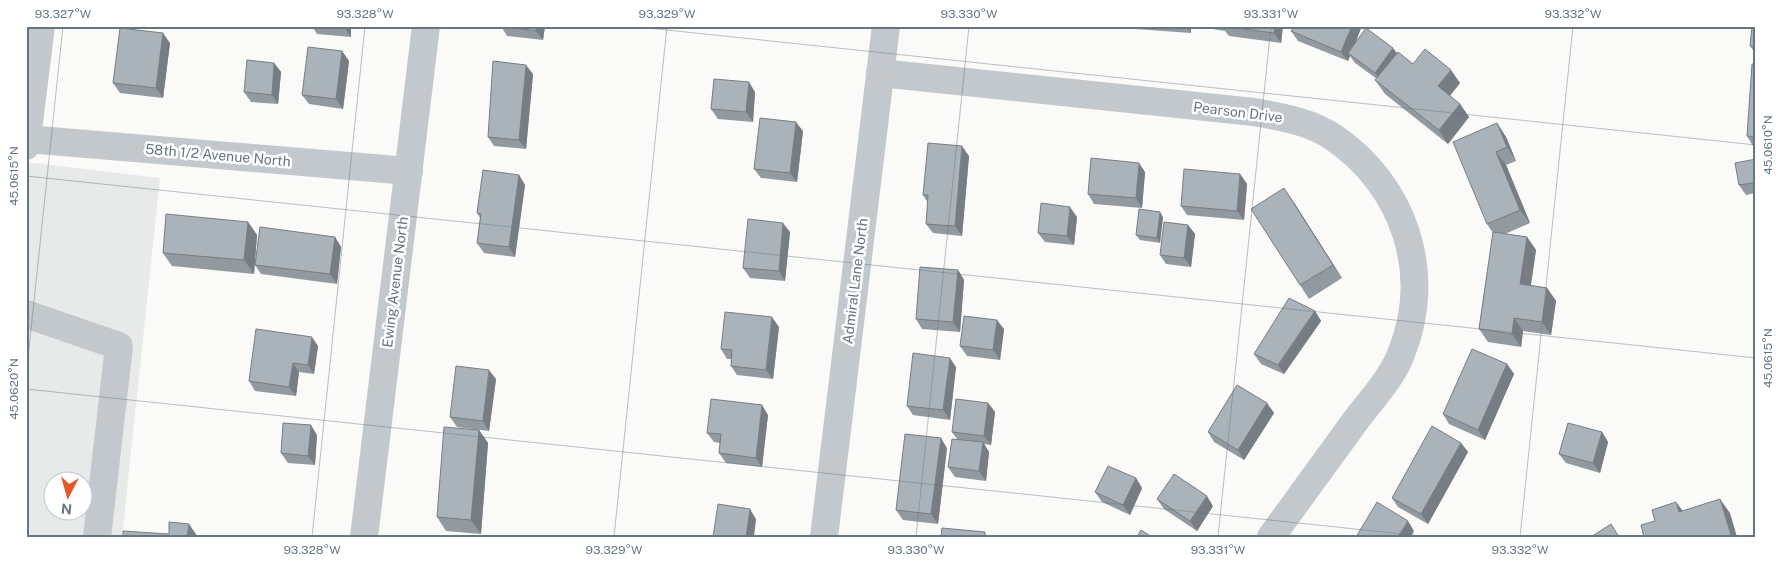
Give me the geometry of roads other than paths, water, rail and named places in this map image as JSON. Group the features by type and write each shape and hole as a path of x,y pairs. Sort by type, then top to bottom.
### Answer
{"street":[{"path":"27,142 41,26"},
{"name":"Ewing Avenue North","path":"364,537 426,26"},
{"name":"Admiral Lane North","path":"824,537 886,26"},
{"name":"Pearson Drive","path":"880,73 1254,112 1294,119 1332,136 1363,162 1390,194 1407,232 1414,273 1412,314 1401,355 1271,537"},
{"name":"58th 1/2 Avenue North","path":"27,142 409,171"},
{"path":"26,314 119,346 97,537"}]}
